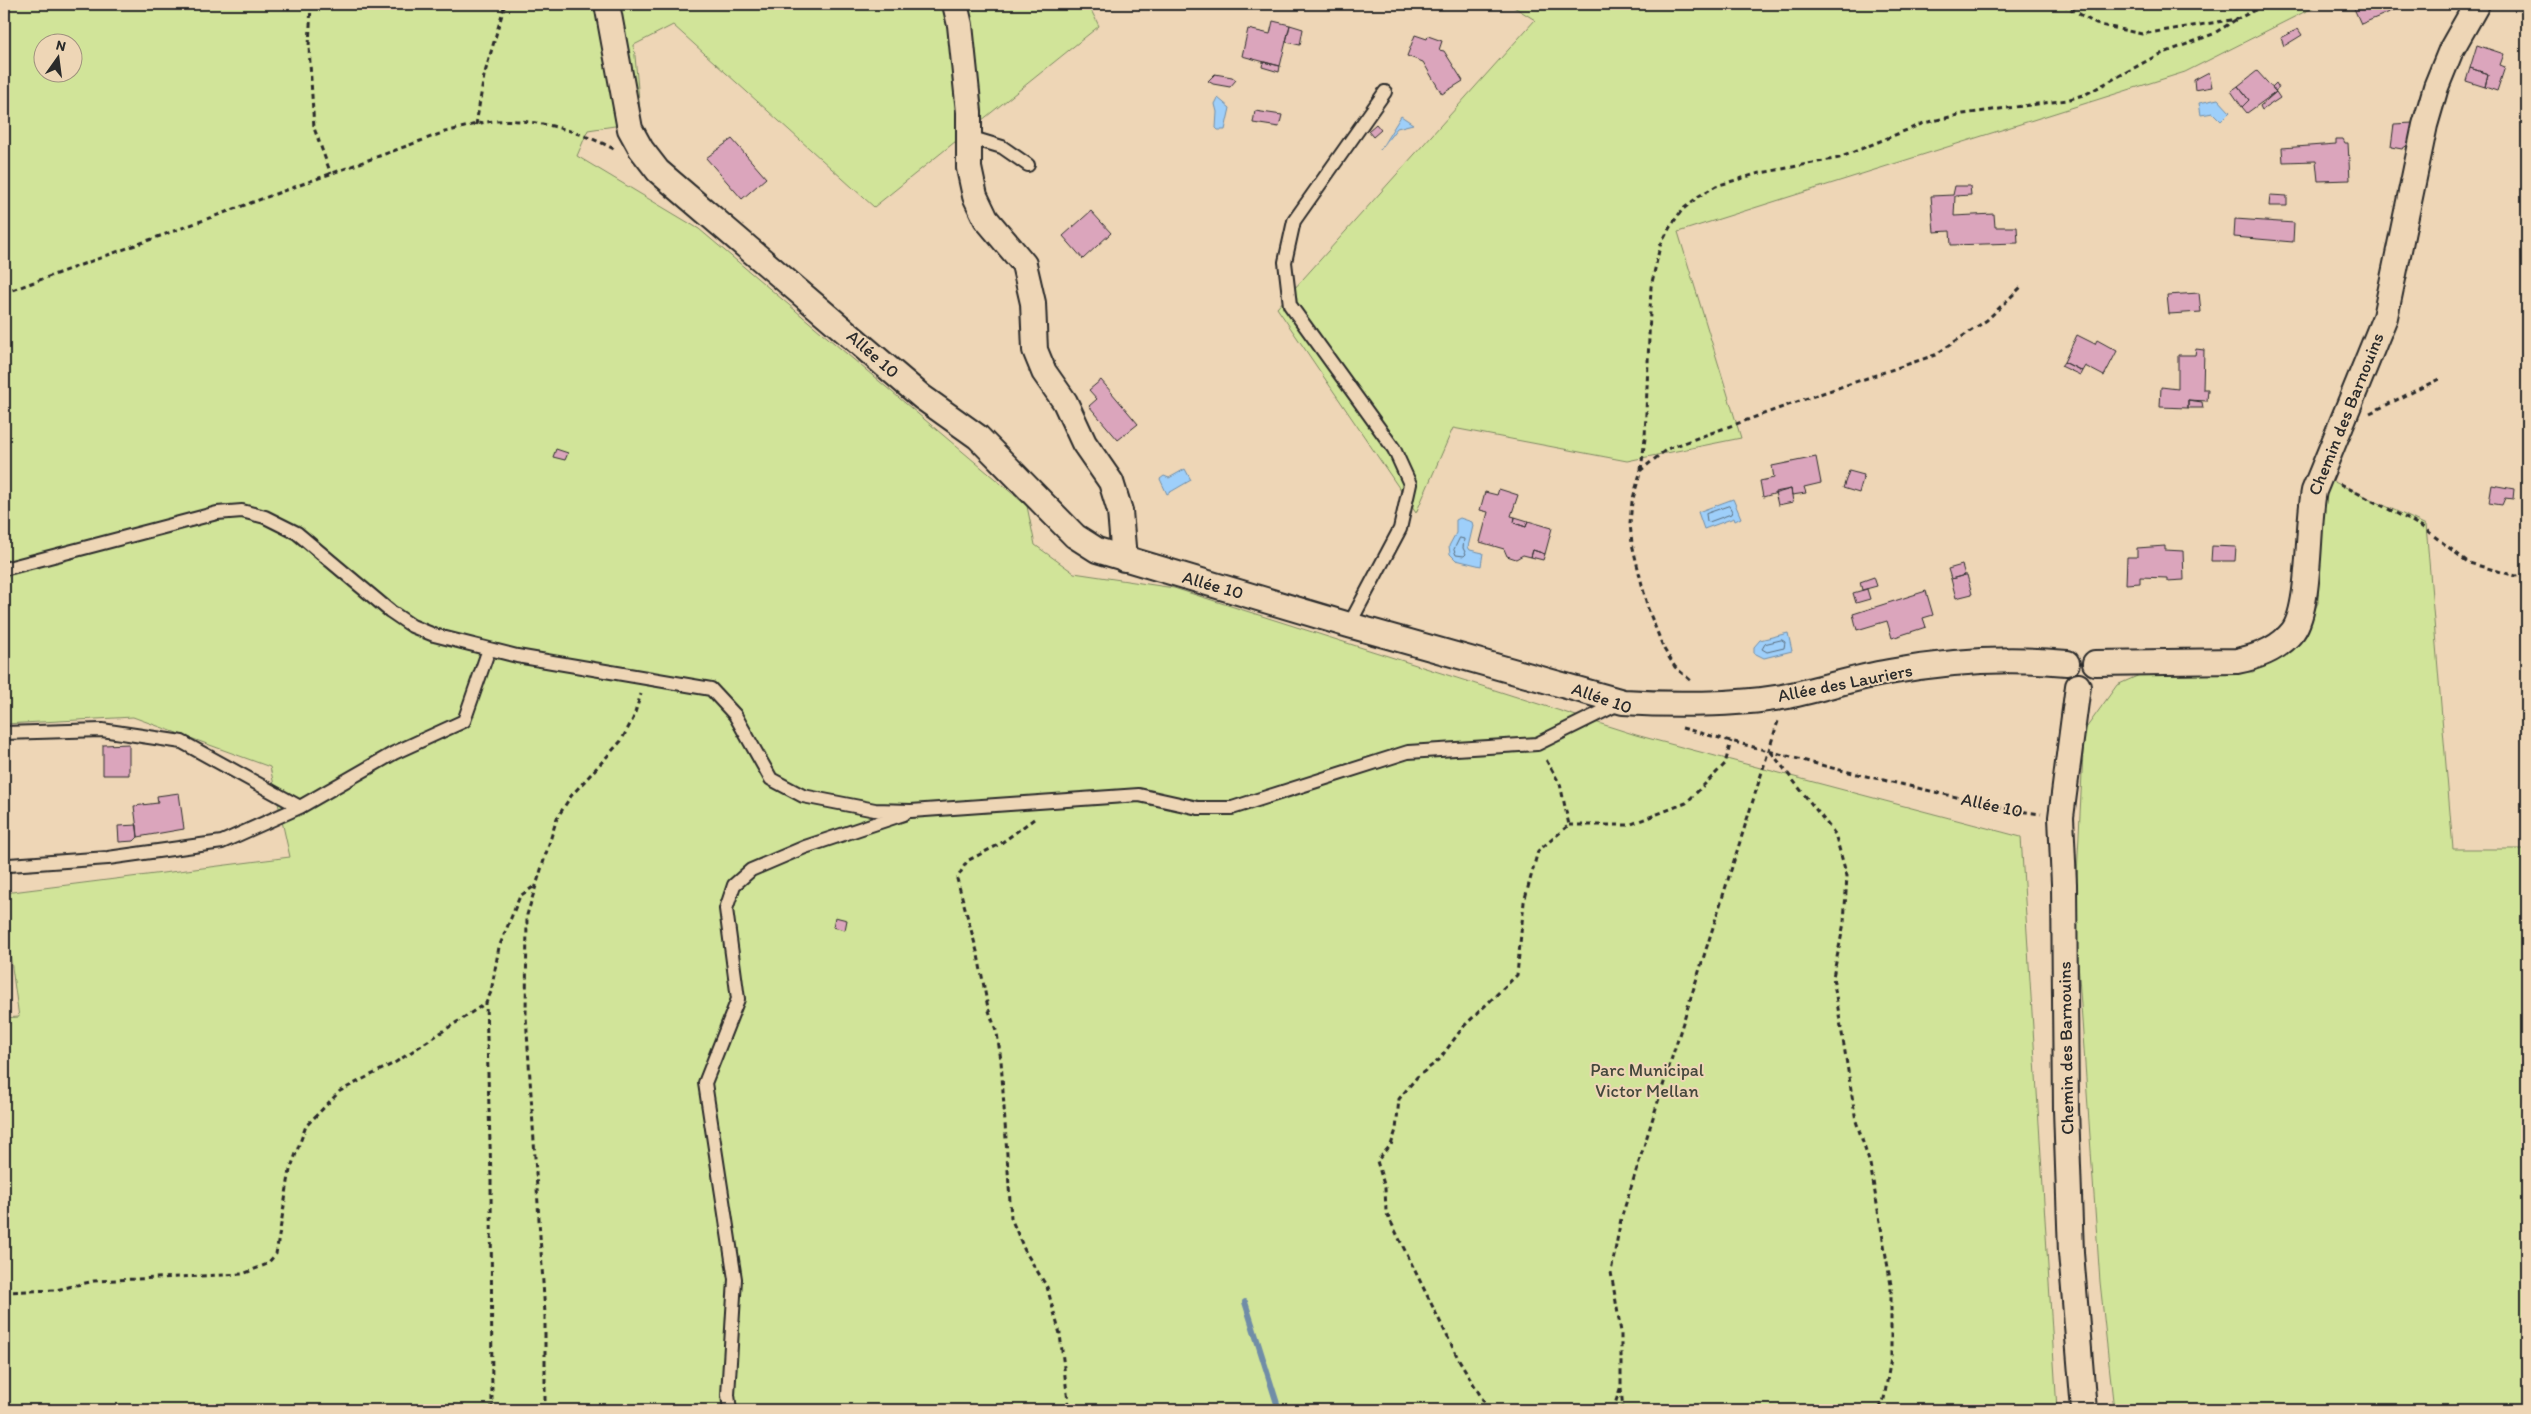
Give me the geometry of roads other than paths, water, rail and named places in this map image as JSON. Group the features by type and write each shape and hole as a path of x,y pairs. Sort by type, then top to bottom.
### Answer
{"street":[{"name":"Allée 10","path":"607,4 630,129 641,149 658,172 922,396 978,437 1075,536 1097,550 1124,559 1623,702"},
{"path":"954,4 960,25 969,112 968,168 975,196 986,220 1024,264 1033,303 1035,350 1044,372 1065,402 1084,443 1111,482 1120,511 1124,559"},
{"name":"Chemin des Barnouins","path":"2067,663 2071,658 2081,655 2091,658 2095,662 2237,661 2252,658 2282,642 2293,630 2303,602 2310,509 2319,474 2385,317 2425,126 2436,87 2451,50 2477,4"},
{"name":"Allée des Lauriers","path":"1623,702 1660,704 1780,697 1889,672 1964,662 2020,658 2067,663"},
{"path":"2067,663 2067,677 2078,686 2088,685 2095,678 2097,673 2095,662"},
{"name":"Chemin des Barnouins","path":"2078,686 2061,817 2064,884 2066,1109 2071,1253 2084,1410"}],"lane":[{"path":"1349,625 1400,529 1410,484 1394,449 1290,305 1285,262 1294,221 1385,92"},
{"path":"969,137 1002,147 1028,165"},
{"path":"4,569 217,513 242,511 265,517 297,533 390,611 412,626 434,635 489,649 646,679 711,689 735,715 771,779 803,796 874,810 911,811 1139,796 1198,808 1232,808 1408,752 1537,744 1623,702"},
{"path":"9,865 108,858 222,842 300,808 394,753 464,721 489,649"},
{"path":"4,733 102,730 182,742 300,808"},
{"path":"730,1410 728,1395 735,1279 705,1083 738,998 726,909 734,885 751,870 805,847 911,811"}],"water":[{"path":"1218,98 1230,108 1225,130 1218,130 1216,128 1217,112 1215,104"},
{"path":"2218,99 2230,112 2221,121 2213,113 2201,115 2199,103"},
{"path":"1401,116 1413,124 1397,128 1380,150"},
{"path":"1185,469 1191,480 1167,494 1160,479 1164,476 1169,478"},
{"path":"1733,499 1741,518 1735,521 1734,518 1704,529 1698,512"},
{"path":"1460,518 1472,522 1473,526 1468,547 1470,550 1483,553 1481,566 1456,560 1450,554 1449,546 1456,533 1456,520"},
{"path":"1788,633 1792,651 1764,658 1754,653 1754,647 1760,640"}],"waterway":[{"path":"1245,1302 1279,1410"}],"park label":[{"name":"Parc Municipal Victor Mellan","path":"1647,1080"}]}
